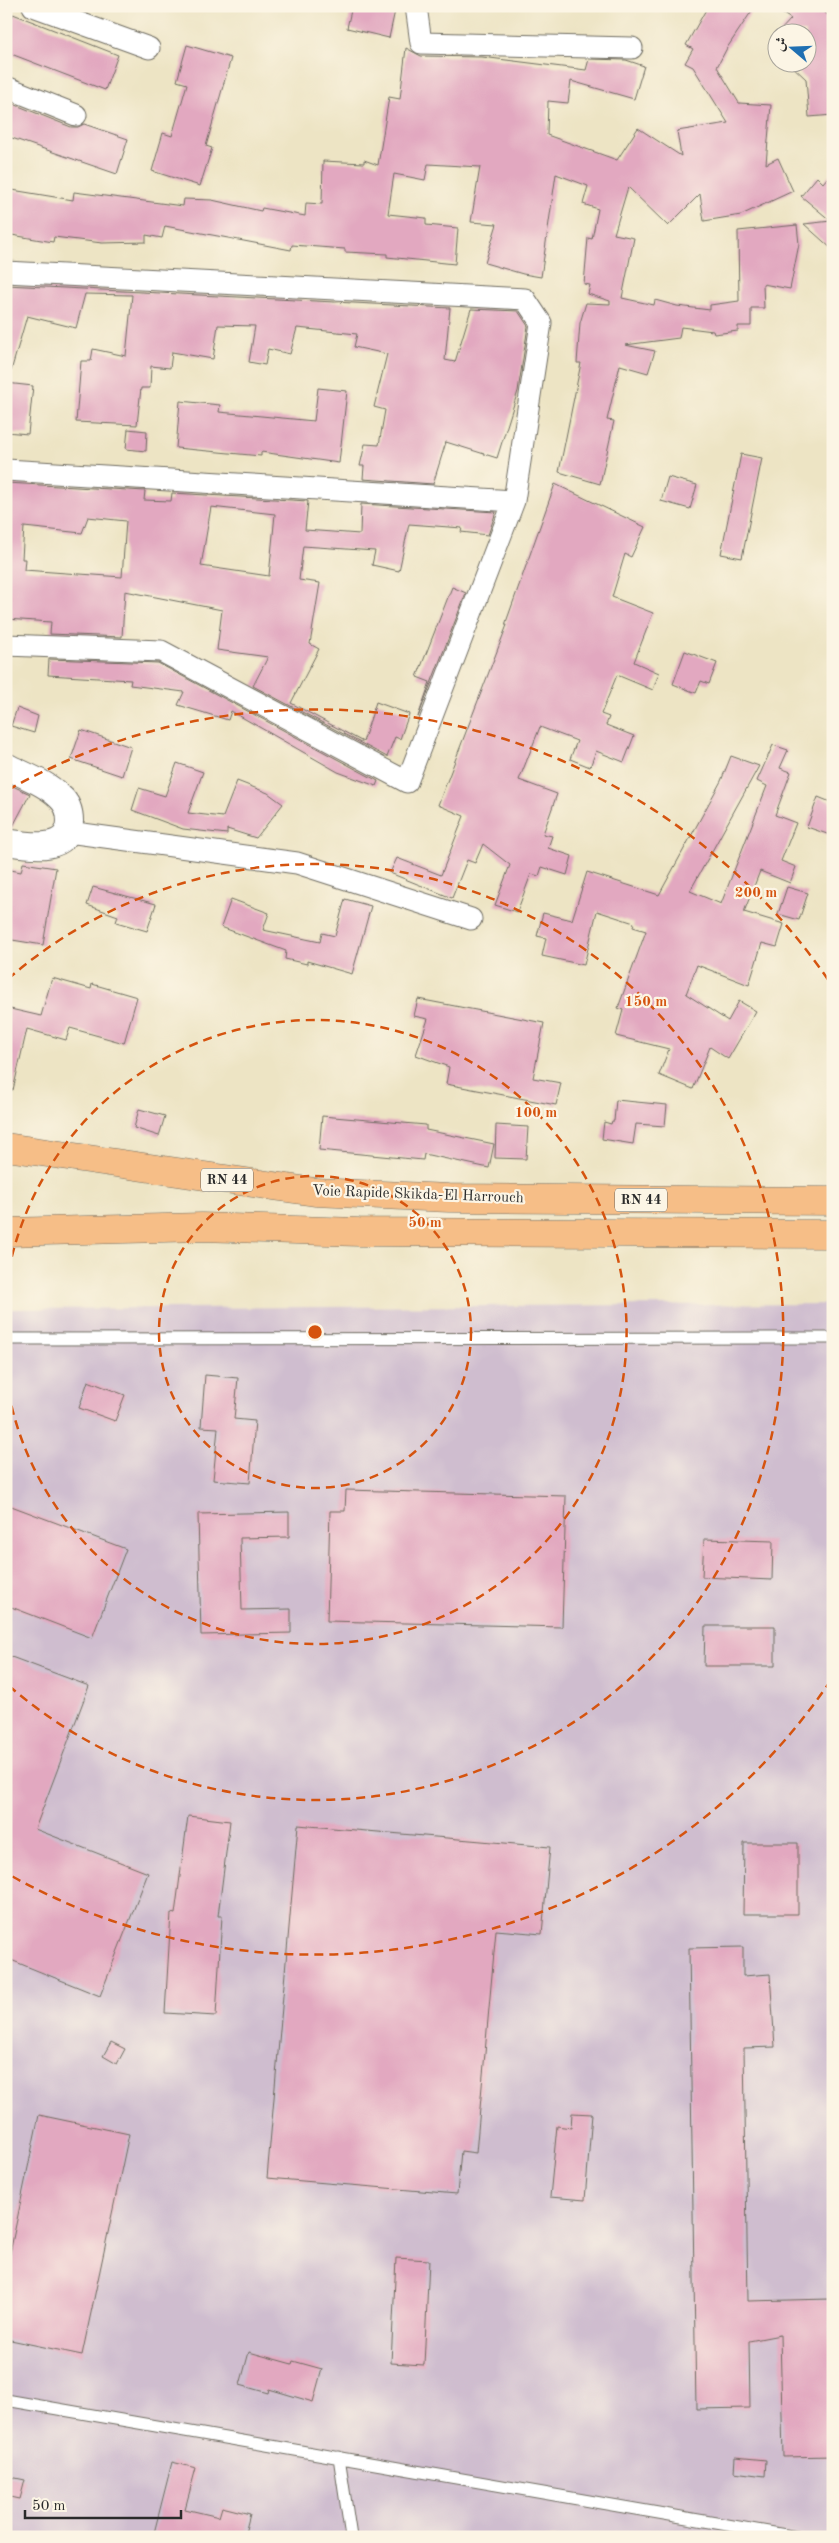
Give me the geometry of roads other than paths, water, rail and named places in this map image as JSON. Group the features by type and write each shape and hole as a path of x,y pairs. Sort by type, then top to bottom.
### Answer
{"highway":[{"name":"Voie Rapide Skikda-El Harrouch","path":"6,1147 315,1192 449,1198 833,1201"},
{"name":"RN 44","path":"6,1232 202,1228 369,1232 833,1234"}],"street":[{"path":"33,6 149,48"},
{"path":"416,6 421,43 632,48"},
{"path":"6,87 76,115"},
{"path":"6,272 525,299 541,323 514,502 407,782 161,651 6,645"},
{"path":"6,470 514,502"},
{"path":"6,766 56,793 62,799 70,815 68,832 58,841 45,846 6,842"},
{"path":"68,832 297,863 471,919"}],"lane":[{"path":"6,1339 833,1338"},
{"path":"6,2400 797,2537"},
{"path":"339,2457 351,2537"}]}
